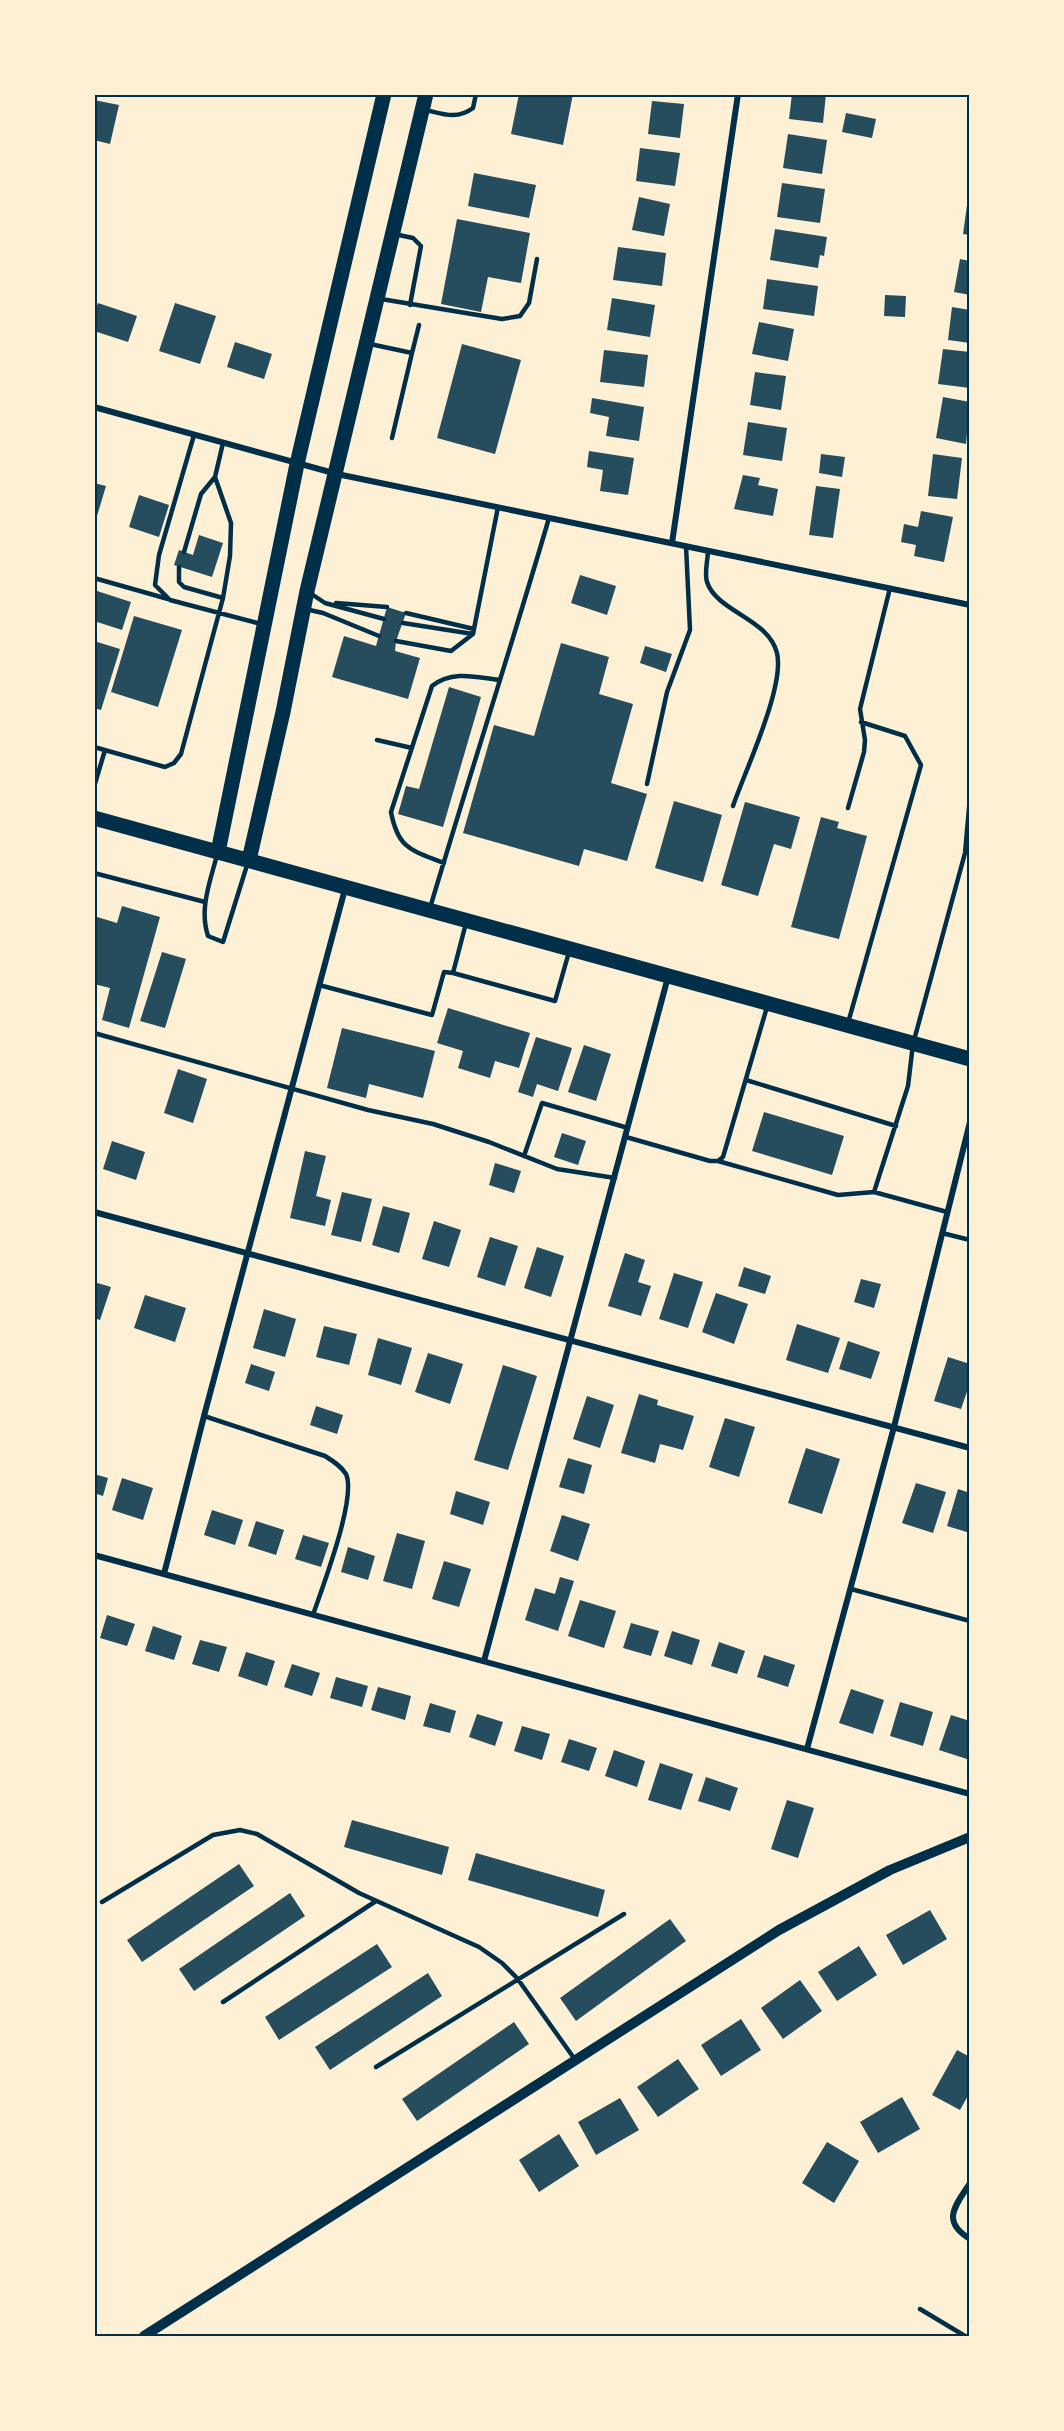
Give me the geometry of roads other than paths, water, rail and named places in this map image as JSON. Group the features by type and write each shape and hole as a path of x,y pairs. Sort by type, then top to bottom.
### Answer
{"main road":[{"path":"218,852 297,464 384,94"},
{"path":"249,860 283,712 303,608 425,102"},
{"path":"94,818 969,1059"}],"street":[{"path":"672,543 738,94"},
{"path":"94,408 337,474 969,605"},
{"path":"164,1574 345,888"},
{"path":"484,1661 669,977"},
{"path":"807,1749 894,1427 969,1122"},
{"path":"94,1212 969,1448"},
{"path":"94,1556 969,1794"},
{"path":"144,2337 779,1930 841,1894 927,1853 969,1837"},
{"path":"969,2182 955,2209 953,2223 958,2232 969,2239"}],"lane":[{"path":"425,102 452,116 464,115 473,108 476,94"},
{"path":"393,234 412,238 421,246 410,305"},
{"path":"378,299 502,319 520,316 529,303 537,258"},
{"path":"392,438 419,325"},
{"path":"368,344 412,353"},
{"path":"170,600 155,585 159,555 194,435"},
{"path":"183,552 201,494 215,477 223,444"},
{"path":"94,747 165,767 174,763 181,754 224,598 230,556 231,523 215,477"},
{"path":"396,641 451,651 473,631 498,507"},
{"path":"429,911 549,518"},
{"path":"648,784 667,692 690,630 686,546"},
{"path":"708,550 706,579 711,590 758,626 777,652 778,673 774,693 733,806"},
{"path":"178,567 179,582 184,587 224,598"},
{"path":"94,578 265,625"},
{"path":"848,808 864,752 865,740 860,709 890,588"},
{"path":"307,591 325,603 384,619"},
{"path":"325,603 387,607"},
{"path":"303,608 323,613 379,636"},
{"path":"406,613 473,631"},
{"path":"403,622 473,631"},
{"path":"444,863 410,850 395,831 391,812 432,686 443,677 462,675 500,680"},
{"path":"847,1026 921,765 905,736 861,722"},
{"path":"377,740 412,748"},
{"path":"94,787 105,750"},
{"path":"874,1192 908,1086 913,1044 965,853 969,797"},
{"path":"218,852 205,902 203,923 208,936 223,942 249,860"},
{"path":"94,873 205,902"},
{"path":"453,973 466,921"},
{"path":"319,985 432,1015 444,972 555,1001 569,950"},
{"path":"718,1161 723,1157 767,1004"},
{"path":"94,1033 368,1110 433,1124 578,1174 615,1178"},
{"path":"746,1080 896,1126"},
{"path":"524,1156 542,1103 628,1128"},
{"path":"626,1137 838,1195 874,1192 947,1212"},
{"path":"942,1233 969,1240"},
{"path":"204,1416 325,1456 338,1464 346,1474 348,1502 313,1615"},
{"path":"851,1589 969,1621"},
{"path":"102,1902 213,1835 240,1830 257,1834 303,1863 376,1901 479,1947 502,1963 518,1978 576,2061"},
{"path":"223,2002 376,1901"},
{"path":"376,2067 624,1914"},
{"path":"920,2309 965,2337"}]}
